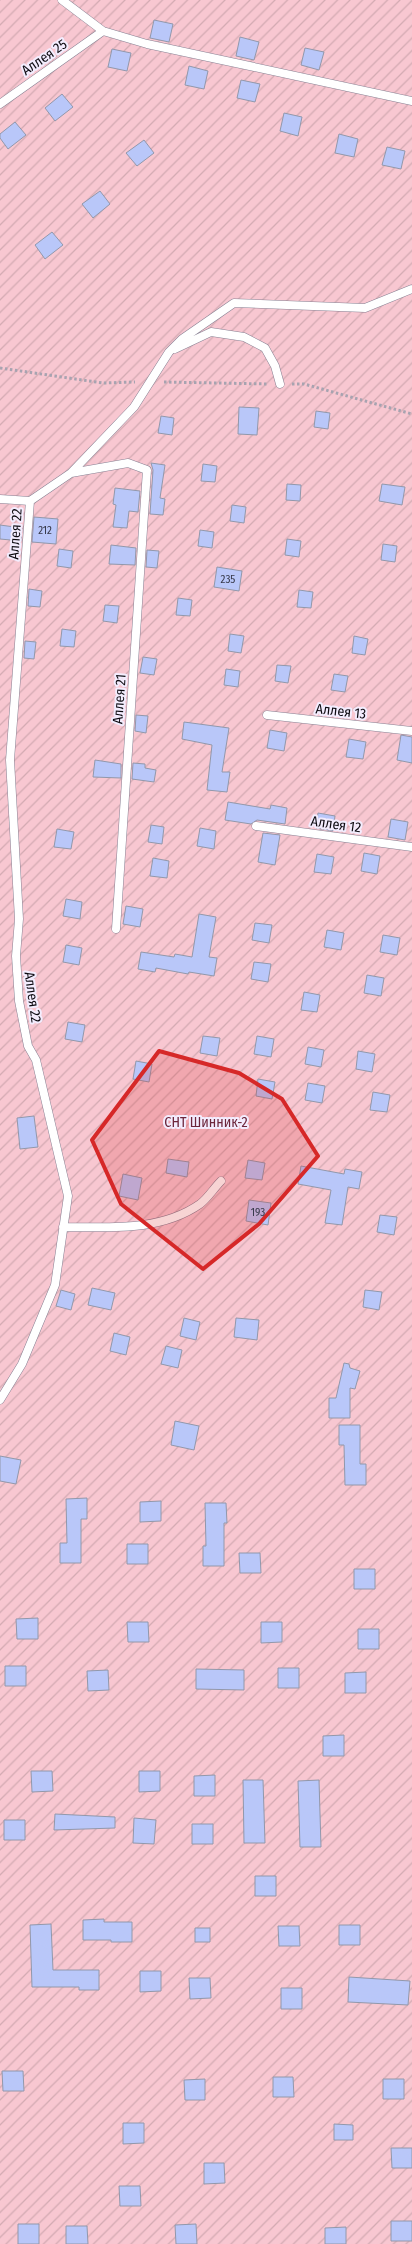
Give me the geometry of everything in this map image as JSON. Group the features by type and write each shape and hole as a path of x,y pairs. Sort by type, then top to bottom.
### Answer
{"lane":[{"path":"62,0 103,31 147,44 412,101"},
{"name":"Аллея 25","path":"0,104 103,31"},
{"path":"0,499 30,501 71,473 134,407 169,352 182,339 234,303 366,308 412,289"},
{"path":"169,352 211,332 244,337 265,348 275,366 280,384"},
{"name":"Аллея 21","path":"71,473 128,463 146,470 116,929"},
{"name":"Аллея 22","path":"0,1400 22,1364 55,1285 68,1196 36,1060 28,1046 19,1001 16,956 20,919 10,760 30,501"},
{"name":"Аллея 13","path":"267,715 412,731"},
{"name":"Аллея 12","path":"256,826 412,847"},
{"path":"63,1227 126,1227 168,1221 201,1204 221,1181"}],"path":[{"path":"0,368 103,383 304,384 412,414"}],"highlighted area":[{"path":"159,1051 239,1073 282,1099 318,1156 259,1224 203,1269 121,1204 92,1140"}],"green space":[{"name":"СНТ Шинник-2","path":"0,0 412,0 412,2244 0,2244"}],"building":[{"path":"154,20 173,24 169,42 150,38"},
{"path":"240,37 259,42 254,60 236,56"},
{"path":"305,48 324,52 319,70 301,65"},
{"path":"112,49 131,53 127,71 108,67"},
{"path":"189,66 208,71 204,89 185,85"},
{"path":"241,80 260,84 255,102 237,98"},
{"path":"62,94 73,107 55,121 45,108"},
{"path":"284,113 302,117 298,136 280,131"},
{"path":"15,122 26,135 8,149 0,138 0,134"},
{"path":"339,134 358,139 354,157 335,153"},
{"path":"144,140 154,153 137,166 126,153"},
{"path":"387,147 405,151 401,169 382,165"},
{"path":"100,191 110,204 93,218 82,204"},
{"path":"52,232 63,245 45,259 35,245"},
{"path":"239,407 259,408 257,435 238,434"},
{"path":"316,411 330,413 328,429 314,427"},
{"path":"161,416 174,418 172,435 158,433"},
{"path":"151,463 165,465 160,498 165,499 163,515 150,514 153,470"},
{"path":"203,464 217,466 215,482 201,481"},
{"path":"287,484 301,485 300,501 286,500"},
{"path":"382,484 405,487 402,505 379,501"},
{"path":"115,488 140,491 138,512 129,511 127,528 113,527 116,505 113,504"},
{"path":"232,505 246,507 244,523 230,521"},
{"path":"34,517 58,519 56,544 32,542"},
{"path":"0,525 22,528 21,541 0,539"},
{"path":"200,530 214,532 212,548 198,546"},
{"path":"287,539 301,541 299,557 285,555"},
{"path":"383,544 397,546 395,562 381,560"},
{"path":"111,545 136,548 135,565 109,564"},
{"path":"59,549 73,551 71,568 57,566"},
{"path":"147,550 159,551 157,568 146,567"},
{"path":"217,567 242,571 239,591 214,587"},
{"path":"29,589 42,591 40,607 28,606"},
{"path":"299,590 313,592 311,608 297,607"},
{"path":"178,598 192,600 190,616 176,615"},
{"path":"105,605 119,606 117,623 103,621"},
{"path":"62,629 76,631 74,647 60,646"},
{"path":"230,634 244,636 241,653 228,651"},
{"path":"354,636 368,639 365,655 352,653"},
{"path":"25,641 36,642 34,659 24,658"},
{"path":"143,657 157,659 154,675 140,673"},
{"path":"277,665 291,666 288,683 275,681"},
{"path":"226,669 240,671 238,687 224,685"},
{"path":"334,674 348,676 345,692 331,690"},
{"path":"136,715 148,716 146,733 135,731"},
{"path":"184,722 229,728 222,772 230,772 227,792 207,790 212,745 182,739"},
{"path":"270,730 287,733 284,751 267,748"},
{"path":"401,735 412,737 412,763 397,760"},
{"path":"349,739 366,742 363,759 346,757"},
{"path":"95,760 121,764 121,778 93,777"},
{"path":"133,763 145,764 145,768 156,770 154,782 132,779"},
{"path":"228,802 270,809 271,805 287,808 285,824 257,820 251,824 225,820"},
{"path":"318,813 335,816 333,831 316,828"},
{"path":"391,819 408,822 405,840 388,837"},
{"path":"151,825 164,827 162,844 148,842"},
{"path":"200,828 216,831 214,849 197,846"},
{"path":"57,829 74,832 71,849 54,847"},
{"path":"263,833 280,835 275,865 258,862"},
{"path":"364,853 380,856 377,874 361,871"},
{"path":"317,854 334,857 331,874 314,872"},
{"path":"153,858 169,861 167,878 150,876"},
{"path":"66,899 82,902 80,919 63,916"},
{"path":"126,906 143,909 140,927 123,924"},
{"path":"199,914 216,917 209,957 217,958 214,976 189,972 188,974 156,968 155,972 138,969 141,952 174,957 175,954 192,957"},
{"path":"255,923 272,925 269,943 252,940"},
{"path":"327,930 344,933 341,950 324,947"},
{"path":"383,935 400,938 397,955 380,952"},
{"path":"66,945 82,948 79,965 63,962"},
{"path":"254,962 271,964 268,982 251,979"},
{"path":"367,975 384,978 381,996 364,993"},
{"path":"304,992 320,995 317,1012 301,1010"},
{"path":"68,1022 85,1025 82,1042 65,1039"},
{"path":"203,1036 220,1038 217,1056 200,1053"},
{"path":"257,1036 274,1039 271,1057 254,1054"},
{"path":"308,1047 324,1050 321,1067 305,1064"},
{"path":"358,1051 375,1054 372,1072 356,1069"},
{"path":"136,1061 152,1064 149,1082 133,1079"},
{"path":"258,1079 275,1082 272,1099 256,1096"},
{"path":"308,1083 325,1086 322,1103 305,1100"},
{"path":"373,1092 390,1095 387,1112 370,1110"},
{"path":"34,1116 38,1147 20,1149 17,1118"},
{"path":"168,1159 189,1162 187,1177 166,1173"},
{"path":"248,1160 265,1163 262,1180 245,1178"},
{"path":"301,1166 344,1174 345,1169 362,1172 359,1189 348,1187 342,1225 325,1223 331,1190 298,1184"},
{"path":"123,1174 142,1178 138,1200 119,1196"},
{"path":"249,1200 271,1203 268,1225 246,1221"},
{"path":"380,1215 397,1217 394,1235 377,1232"},
{"path":"92,1288 115,1293 111,1310 88,1305"},
{"path":"61,1290 75,1294 71,1310 56,1306"},
{"path":"365,1290 382,1292 379,1310 363,1307"},
{"path":"184,1318 200,1322 196,1340 180,1336"},
{"path":"236,1318 259,1320 257,1340 234,1337"},
{"path":"114,1333 130,1337 126,1355 110,1351"},
{"path":"166,1346 182,1350 178,1368 161,1364"},
{"path":"344,1363 349,1364 350,1368 360,1371 355,1389 350,1388 350,1418 329,1418 329,1398 336,1398"},
{"path":"175,1421 199,1426 194,1450 171,1445"},
{"path":"339,1425 360,1425 360,1464 366,1464 366,1485 345,1485 344,1445 339,1445"},
{"path":"0,1456 21,1460 16,1484 0,1481"},
{"path":"87,1498 87,1519 81,1519 81,1563 60,1563 60,1543 67,1543 66,1499"},
{"path":"161,1501 161,1521 140,1522 140,1502"},
{"path":"205,1503 226,1503 227,1523 224,1523 224,1566 203,1566 203,1546 206,1546"},
{"path":"127,1544 148,1544 148,1564 127,1564"},
{"path":"239,1553 260,1553 261,1573 240,1573"},
{"path":"354,1569 375,1569 375,1589 354,1589"},
{"path":"38,1618 38,1639 17,1639 16,1619"},
{"path":"127,1622 148,1622 149,1642 128,1642"},
{"path":"261,1622 282,1622 282,1642 261,1643"},
{"path":"358,1629 379,1629 379,1649 358,1649"},
{"path":"5,1666 26,1666 26,1686 5,1686"},
{"path":"278,1668 299,1668 299,1688 278,1688"},
{"path":"196,1669 244,1670 244,1690 196,1689"},
{"path":"108,1670 109,1690 88,1691 87,1671"},
{"path":"366,1672 366,1693 345,1693 345,1673"},
{"path":"344,1735 344,1756 323,1756 323,1736"},
{"path":"31,1771 52,1771 53,1791 32,1792"},
{"path":"139,1771 160,1771 160,1791 139,1792"},
{"path":"215,1775 215,1796 194,1796 194,1776"},
{"path":"243,1780 263,1780 265,1843 244,1843"},
{"path":"319,1780 321,1847 300,1847 298,1781"},
{"path":"55,1814 115,1817 115,1828 54,1830"},
{"path":"134,1818 156,1820 154,1844 133,1843"},
{"path":"4,1820 25,1820 25,1840 4,1840"},
{"path":"192,1824 213,1824 213,1844 192,1844"},
{"path":"255,1876 276,1876 276,1896 255,1896"},
{"path":"104,1919 104,1922 132,1922 132,1942 83,1940 83,1920"},
{"path":"51,1924 53,1970 99,1970 99,1990 79,1990 79,1987 32,1987 30,1925"},
{"path":"339,1925 360,1925 360,1945 339,1945"},
{"path":"278,1926 299,1926 300,1946 279,1946"},
{"path":"195,1928 210,1928 210,1942 195,1942"},
{"path":"140,1971 161,1971 161,1991 140,1992"},
{"path":"349,1977 410,1981 408,2005 348,2002"},
{"path":"189,1978 210,1978 211,1998 190,1999"},
{"path":"281,1988 302,1988 302,2009 281,2009"},
{"path":"2,2071 23,2071 24,2091 3,2091"},
{"path":"273,2077 293,2077 294,2097 273,2097"},
{"path":"205,2079 205,2100 185,2100 184,2080"},
{"path":"383,2079 404,2079 404,2099 383,2099"},
{"path":"123,2123 144,2123 144,2143 123,2144"},
{"path":"334,2124 353,2125 353,2140 334,2140"},
{"path":"391,2148 412,2148 412,2168 392,2168"},
{"path":"204,2163 224,2163 225,2183 204,2184"},
{"path":"119,2186 140,2186 141,2206 120,2206"},
{"path":"391,2221 412,2221 412,2241 391,2241"},
{"path":"18,2224 39,2224 39,2244 18,2244"},
{"path":"196,2224 197,2244 176,2244 175,2225"},
{"path":"66,2226 87,2226 88,2244 66,2244"},
{"path":"346,2227 346,2244 325,2244 325,2228"}]}
